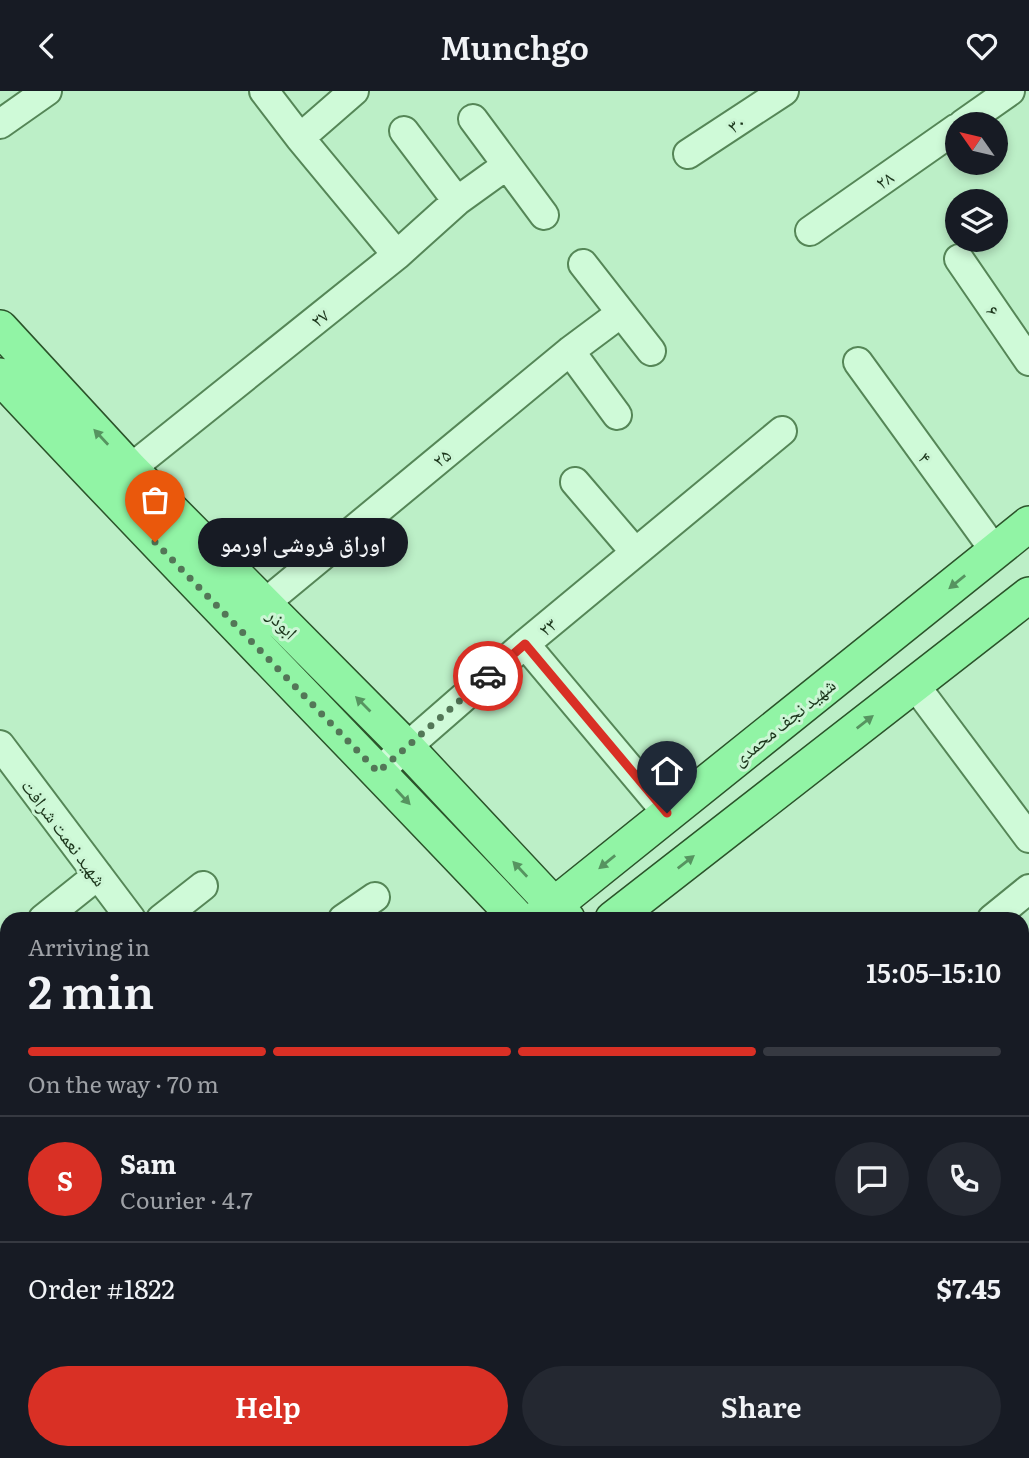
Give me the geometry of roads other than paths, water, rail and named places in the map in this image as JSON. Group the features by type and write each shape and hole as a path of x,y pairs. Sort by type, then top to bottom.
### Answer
{"main road":[{"name":"ابوذر","path":"0,328 130,469 149,512 378,772 511,912"},
{"name":"ابوذر","path":"0,376 149,512 264,604 406,747 551,912"},
{"name":"شهید نجف محمدی","path":"555,912 667,813 1029,524"},
{"path":"622,912 1029,595 995,551"}],"street":[{"path":"0,124 47,91"},
{"path":"264,91 397,255"},
{"path":"300,138 354,91"},
{"name":"۳۰","path":"688,154 784,91"},
{"path":"979,112 1010,91"},
{"path":"473,119 544,215"},
{"path":"404,131 457,201"},
{"name":"۲۸","path":"810,231 945,136"},
{"name":"۲۷","path":"130,469 397,255 457,201 507,165"},
{"name":"۶","path":"959,258 1029,361"},
{"path":"583,264 651,351"},
{"name":"۲۵","path":"264,604 570,351 621,313"},
{"path":"570,351 617,415"},
{"name":"۴","path":"858,362 995,551"},
{"name":"۲۳","path":"378,772 525,644 782,431"},
{"path":"575,482 635,552"},
{"path":"525,644 667,813"},
{"path":"914,684 1029,838"},
{"name":"شهید نعمت شرافت","path":"0,745 126,912"},
{"path":"52,912 98,876"},
{"path":"170,912 203,886"},
{"path":"1001,912 1029,889"},
{"path":"353,912 375,897"}],"place":[{"name":"اوراق فروشی اورمو","path":"155,542"}]}
